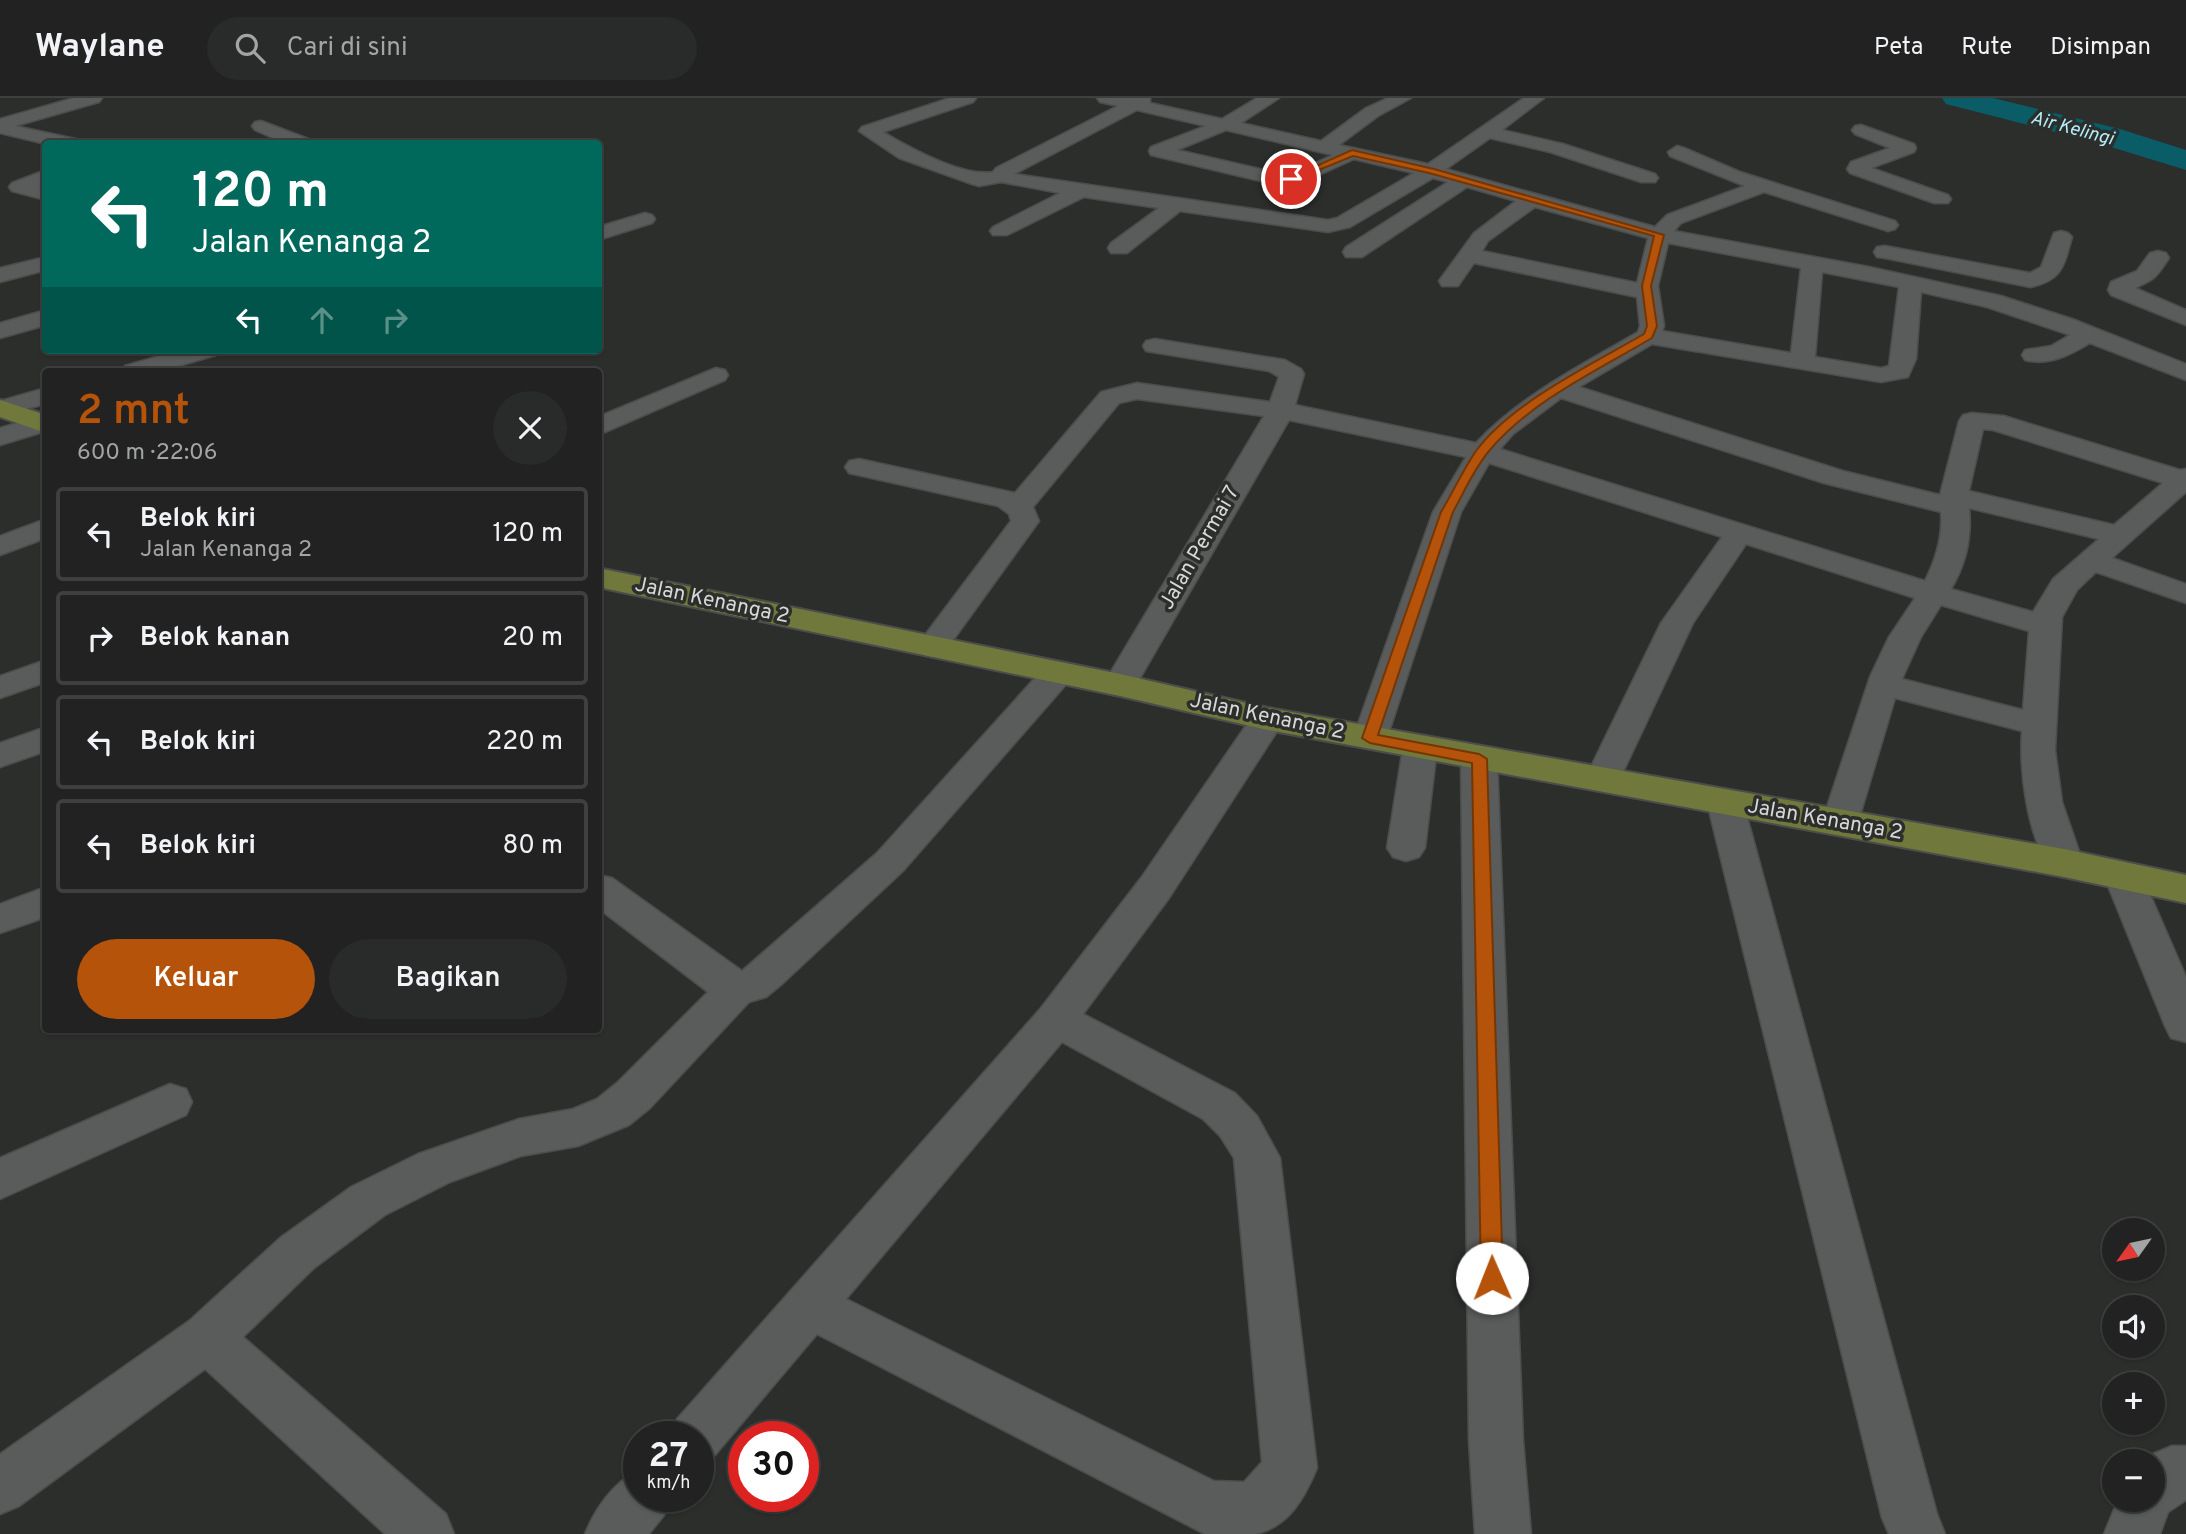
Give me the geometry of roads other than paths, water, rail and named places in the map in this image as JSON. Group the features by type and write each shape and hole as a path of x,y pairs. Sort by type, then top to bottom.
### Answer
{"main road":[{"path":"2,408 42,424"},
{"name":"Jalan Kenanga 2","path":"602,578 1120,685 1268,719 2064,863 2186,889"}],"street":[{"path":"53,140 13,132 5,128 6,123 93,98"},
{"path":"967,98 868,131 906,154 979,180 1003,176 1015,181 1175,205 1336,225 1431,171 1535,98"},
{"path":"1105,98 1140,101 1224,125 1431,171 1659,235 1869,274 2020,309 2179,364"},
{"path":"1270,98 1224,125 1158,151 1276,179 1301,176 1352,153"},
{"path":"1324,147 1372,112 1402,98"},
{"path":"1003,176 1003,172 1140,101"},
{"path":"0,111 21,118"},
{"path":"261,126 294,140"},
{"path":"1626,187 1648,178 1686,156 1763,186 1899,214 1941,199 1857,169 1908,148 1861,130"},
{"path":"1488,132 1556,148 1648,178"},
{"path":"42,178 19,187 42,193"},
{"path":"1354,251 1465,180"},
{"path":"1370,738 1447,512 1482,452 1504,428 1558,388 1648,336 1652,326 1647,292 1659,235 1674,219 1763,186"},
{"path":"1000,231 1080,191"},
{"path":"1570,211 1603,197"},
{"path":"1450,281 1484,234 1531,200"},
{"path":"1119,248 1175,205"},
{"path":"1869,274 1899,214"},
{"path":"602,233 645,219"},
{"path":"1880,251 2030,280 2042,279 2049,273 2062,237"},
{"path":"1468,255 1647,292"},
{"path":"2158,258 2148,267 2148,274 2119,287 2119,290 2186,318"},
{"path":"6,268 42,264"},
{"path":"1802,362 1812,264"},
{"path":"1648,336 1881,375 1899,372 1904,359 1911,283"},
{"path":"0,331 42,318"},
{"path":"2034,355 2057,352 2089,334"},
{"name":"Jalan Permai 7","path":"1120,685 1280,412 1292,374 1276,365 1155,346"},
{"path":"144,368 193,354"},
{"path":"602,425 716,374"},
{"path":"1558,388 1834,477 2119,535"},
{"path":"1019,506 1110,397 1137,391 1368,426 1482,452 1740,534 2044,625"},
{"path":"2,408 42,397"},
{"path":"1840,822 1894,659 1935,594 1949,566 1953,548 1955,501 1972,421 1995,422 2184,482"},
{"path":"0,437 42,424"},
{"path":"859,467 1007,500 1019,506 1024,514 1025,521 932,646"},
{"path":"2064,863 2044,802 2038,750 2044,625 2053,602 2064,585 2119,535 2184,482"},
{"path":"0,546 42,530"},
{"path":"1603,779 1677,623 1740,534"},
{"path":"2093,561 2186,594"},
{"path":"0,688 42,672"},
{"path":"602,891 727,984 751,986 794,951 890,862 1057,674"},
{"path":"1885,685 2039,725"},
{"path":"710,1421 1056,1019 1155,888 1268,719"},
{"path":"0,756 42,740"},
{"path":"1406,848 1420,748"},
{"path":"1479,759 1496,1441 1503,1534"},
{"path":"1725,802 1910,1518 1917,1534"},
{"path":"2123,876 2186,1026"},
{"path":"0,919 42,903"},
{"path":"0,1487 206,1338 297,1253 368,1201 434,1168 519,1138 578,1126 613,1112 634,1095 738,987"},
{"path":"809,1305 1209,1508 1231,1513 1255,1508 1277,1491 1290,1468 1257,1158 1249,1139 1237,1122 1219,1106 1056,1019"},
{"path":"0,1179 170,1102"},
{"path":"206,1338 426,1534"},
{"path":"2165,1479 2172,1473 2186,1472"},
{"path":"613,1534 632,1512"},
{"path":"2132,1534 2140,1512"}],"waterway":[{"name":"Air Kelingi","path":"1957,98 2109,136 2186,160"}]}
